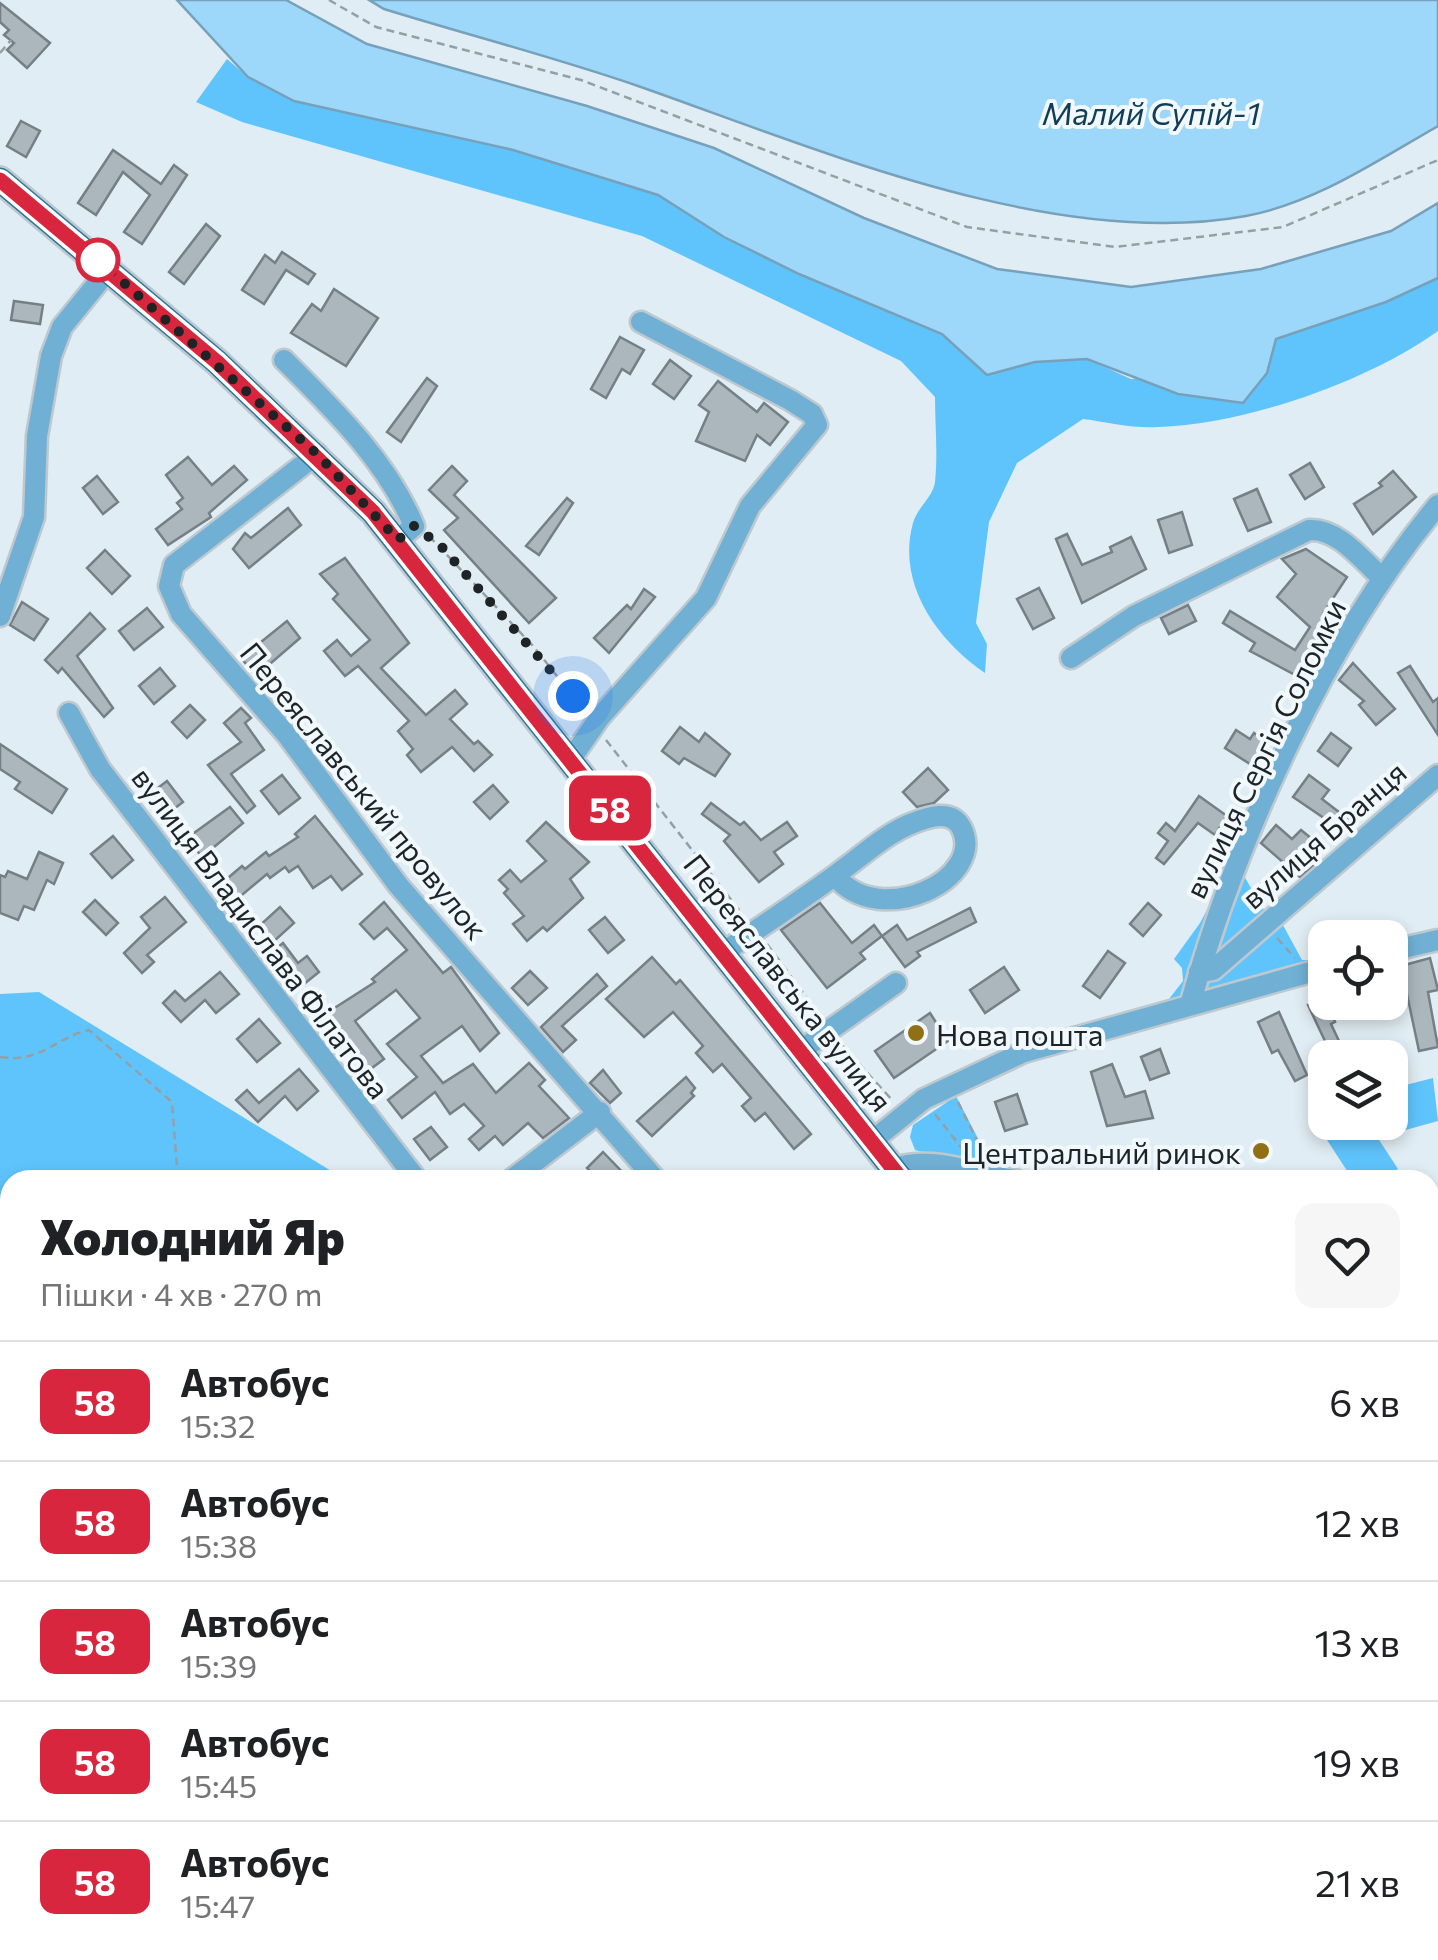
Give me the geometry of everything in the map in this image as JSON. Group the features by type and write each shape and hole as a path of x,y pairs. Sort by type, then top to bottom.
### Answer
{"main road":[{"name":"Переяславська вулиця","path":"0,180 108,269 406,533 571,759 895,1170"}],"street":[{"path":"0,616 34,517 37,436 51,356 62,327 108,269"},
{"path":"571,759 594,724 706,598 750,506 817,425 812,414 790,400 641,322"},
{"path":"284,360 354,434 397,492 406,533"},
{"name":"Переяславський провулок","path":"317,454 174,564 169,586 181,614 287,734 398,886 648,1170"},
{"name":"вулиця Сергія Соломки","path":"1190,1005 1216,914 1264,802 1382,578 1438,505"},
{"name":"вулиця Сергія Соломки","path":"1071,658 1134,616 1309,530 1331,534 1382,578"},
{"name":"вулиця Владислава Філатова","path":"69,714 100,769 234,940 337,1082 409,1170"},
{"name":"вулиця Бранця","path":"1199,972 1213,970 1438,775"},
{"path":"724,952 835,876 920,820 953,818 964,835 963,852 953,870 912,898 889,901 852,894 835,876"},
{"path":"1408,947 1438,940"},
{"path":"872,1141 924,1099 1048,1044 1308,973"},
{"path":"800,1051 896,983"},
{"path":"524,1170 600,1112"},
{"path":"908,1170 924,1164 958,1170"}],"path":[{"path":"330,0 376,27 581,80 967,226 1115,247 1283,227 1438,160"},
{"path":"0,53 11,40"},
{"path":"406,533 440,545 505,615 790,975"},
{"path":"0,1056 46,1054 74,1034 90,1030 172,1102 177,1170"},
{"path":"950,1085 993,1170"},
{"path":"924,1099 990,1170"}],"shaded area":[{"path":"227,59 248,77 294,101 513,150 658,195 724,237 799,274 942,334 987,375 1035,362 1087,359 1131,379 1267,373 1275,339 1386,302 1438,278 1438,331 1377,367 1267,409 1159,427 1083,419 1017,463 989,522 976,623 987,644 985,673 937,628 916,589 910,568 913,523 935,482 935,397 901,361 642,236 242,122 196,102"},
{"path":"1234,859 1264,910 1272,905 1302,960 1308,960 1308,964 1173,1011 1169,999 1183,981 1182,968 1174,959 1200,923"},
{"path":"39,992 330,1170 0,1170 0,994"},
{"path":"1433,1078 1438,1121 1408,1129 1408,1084"},
{"path":"956,1096 994,1170 915,1150 910,1137 913,1125"},
{"path":"1327,1140 1379,1140 1398,1169 1396,1170 1347,1170"}],"water":[{"path":"177,0 286,0 367,44 587,106 714,148 864,218 997,269 1131,287 1261,269 1391,231 1438,203 1438,278 1386,302 1276,339 1267,373 1243,403 1178,394 1087,359 1035,362 987,375 942,334 799,274 724,237 658,195 513,150 294,101 248,77"},
{"name":"Малий Супій-1","path":"369,0 1438,0 1438,126 1346,179 1272,210 1172,223 1095,219 1017,207 938,188 575,65 384,9"}],"building":[{"path":"0,3 50,43 27,68 7,50 14,43 4,35 9,30 0,22"},
{"path":"21,121 40,131 26,157 7,146"},
{"path":"113,150 161,184 174,165 187,175 142,244 124,232 150,195 123,172 96,215 78,203"},
{"path":"206,224 220,236 184,284 169,272"},
{"path":"282,252 315,274 308,284 286,270 264,304 242,290 265,255 275,263"},
{"path":"334,289 378,318 346,366 291,333 312,304 321,311"},
{"path":"14,301 43,305 40,324 11,320"},
{"path":"620,337 644,350 630,374 622,369 606,398 591,389"},
{"path":"670,360 691,376 674,399 653,384"},
{"path":"427,378 437,386 401,442 387,432"},
{"path":"718,381 757,412 764,403 788,422 770,445 757,435 745,461 696,441 709,412 699,405"},
{"path":"188,457 212,485 234,466 247,480 209,513 211,517 168,545 156,529 182,509 177,503 183,498 166,475"},
{"path":"1310,463 1324,487 1305,499 1290,475"},
{"path":"452,466 467,481 454,495 556,598 529,623 444,530 458,518 429,490"},
{"path":"1393,471 1416,497 1373,534 1354,504 1382,486 1379,483"},
{"path":"97,476 118,502 103,514 83,488"},
{"path":"1257,489 1271,522 1248,531 1234,499"},
{"path":"567,498 573,503 539,555 526,546"},
{"path":"288,508 301,525 249,568 233,549 245,533 251,538"},
{"path":"1182,512 1192,545 1169,553 1158,520"},
{"path":"1067,534 1082,565 1112,552 1110,547 1131,537 1146,569 1082,603 1056,539"},
{"path":"1306,549 1347,577 1324,612 1331,616 1304,659 1308,662 1299,677 1250,651 1255,643 1223,623 1230,611 1295,650 1310,627 1277,597 1296,574 1282,559"},
{"path":"105,550 130,576 112,594 87,568"},
{"path":"345,558 409,643 381,668 426,715 455,690 467,704 450,719 474,744 478,741 492,755 474,771 452,747 421,772 407,755 413,749 398,731 409,721 358,666 345,676 324,651 337,640 351,656 370,640 333,599 338,594 320,574"},
{"path":"1039,588 1054,618 1033,629 1017,599"},
{"path":"644,589 655,597 609,653 594,638 627,605 631,609"},
{"path":"22,602 48,619 34,640 10,625"},
{"path":"1188,605 1196,621 1169,634 1161,618"},
{"path":"147,608 163,627 134,650 119,631"},
{"path":"90,613 105,629 77,656 113,708 104,717 62,668 58,673 45,660"},
{"path":"287,621 300,638 256,676 241,658"},
{"path":"1353,663 1395,709 1376,725 1359,705 1364,701 1339,680"},
{"path":"1410,666 1433,702 1438,698 1438,735 1398,673"},
{"path":"160,668 175,686 154,704 139,686"},
{"path":"190,705 205,720 187,738 172,722"},
{"path":"241,708 251,718 245,723 264,750 231,774 255,806 247,813 208,765 241,742 224,723"},
{"path":"680,727 699,742 705,733 730,754 715,776 684,758 679,764 662,751"},
{"path":"1236,730 1250,739 1254,733 1268,743 1253,766 1225,748"},
{"path":"1331,733 1351,748 1338,766 1318,751"},
{"path":"0,744 67,789 52,813 15,789 20,782 0,769"},
{"path":"928,768 948,790 934,803 917,807 903,792"},
{"path":"282,775 300,798 279,814 261,791"},
{"path":"1309,775 1329,790 1322,799 1348,819 1340,829 1293,797"},
{"path":"167,781 183,802 166,815 150,794"},
{"path":"493,785 508,802 490,819 474,802"},
{"path":"1199,796 1227,816 1215,835 1198,823 1164,864 1156,858 1168,841 1158,833 1166,823 1175,831"},
{"path":"711,803 740,825 744,822 761,840 787,822 797,836 774,852 783,864 759,882 724,841 730,835 702,814"},
{"path":"230,807 243,823 202,857 187,838"},
{"path":"315,816 362,874 342,890 331,876 313,888 298,866 289,872 285,867 270,878 267,874 236,900 222,883 242,866 245,869 266,852 269,856 298,837 295,834"},
{"path":"546,822 589,862 570,879 583,898 547,931 543,927 527,941 513,924 524,916 504,893 508,889 499,880 510,870 521,882 546,861 527,841"},
{"path":"1276,825 1292,839 1301,830 1323,848 1314,858 1318,861 1300,877 1261,843"},
{"path":"113,836 133,860 112,878 91,854"},
{"path":"39,852 63,863 54,884 47,880 34,910 24,906 18,920 0,913 0,875 5,877 8,871 27,879"},
{"path":"165,897 186,922 147,955 154,962 142,973 124,953 150,928 141,917"},
{"path":"95,900 118,923 106,935 83,912"},
{"path":"384,902 443,973 451,967 499,1033 480,1051 462,1026 421,1056 443,1083 473,1064 496,1093 529,1063 545,1080 539,1086 569,1118 543,1138 528,1123 503,1145 495,1136 479,1150 469,1139 484,1126 464,1104 450,1114 435,1092 402,1118 388,1100 417,1077 387,1044 420,1018 396,990 355,1021 384,1059 368,1071 322,1016 375,982 372,979 407,950 387,928 374,939 360,924"},
{"path":"820,903 852,943 874,925 882,936 860,953 865,959 827,988 781,930"},
{"path":"1148,903 1161,915 1143,936 1130,924"},
{"path":"280,907 294,923 272,943 258,927"},
{"path":"970,908 976,922 917,952 920,956 905,967 882,936 897,925 907,940"},
{"path":"605,917 624,940 608,953 589,930"},
{"path":"283,943 298,963 307,956 319,972 299,988 272,952"},
{"path":"1108,951 1125,963 1100,998 1083,986"},
{"path":"652,957 676,984 680,980 811,1134 794,1149 765,1113 755,1121 742,1106 751,1098 722,1064 713,1072 696,1053 703,1046 673,1012 644,1037 606,999"},
{"path":"1430,958 1438,990 1428,992 1438,1047 1419,1051 1408,999 1408,964"},
{"path":"1004,967 1019,990 985,1013 970,990"},
{"path":"530,971 547,988 528,1005 512,988"},
{"path":"220,972 239,994 216,1013 205,1000 181,1022 163,1003 175,991 185,1001"},
{"path":"597,974 607,986 562,1026 576,1040 563,1052 541,1027"},
{"path":"1279,1012 1307,1075 1295,1081 1278,1050 1272,1053 1258,1022"},
{"path":"930,1013 948,1041 894,1078 875,1051"},
{"path":"259,1019 280,1043 257,1062 237,1039"},
{"path":"1315,1020 1334,1020 1331,1024 1339,1040 1325,1040"},
{"path":"1160,1049 1169,1073 1150,1080 1141,1057"},
{"path":"1112,1064 1125,1097 1145,1091 1153,1118 1107,1126 1091,1072"},
{"path":"299,1069 318,1091 297,1110 285,1096 258,1122 236,1100 247,1090 259,1103"},
{"path":"603,1070 621,1093 610,1103 590,1083"},
{"path":"686,1077 695,1088 691,1093 694,1096 652,1136 637,1121"},
{"path":"1017,1094 1027,1124 1005,1131 995,1102"},
{"path":"431,1127 447,1147 430,1160 414,1139"},
{"path":"603,1152 620,1170 589,1170"}],"bus line":[{"name":"58","path":"0,180 217,362 350,486 473,634 894,1170"}],"place":[{"name":"Нова пошта","path":"916,1033"},
{"name":"Центральний ринок","path":"1261,1151"}],"route":[{"path":"98,260 317,454 398,540 414,526 440,545 534,647 573,696"}]}
